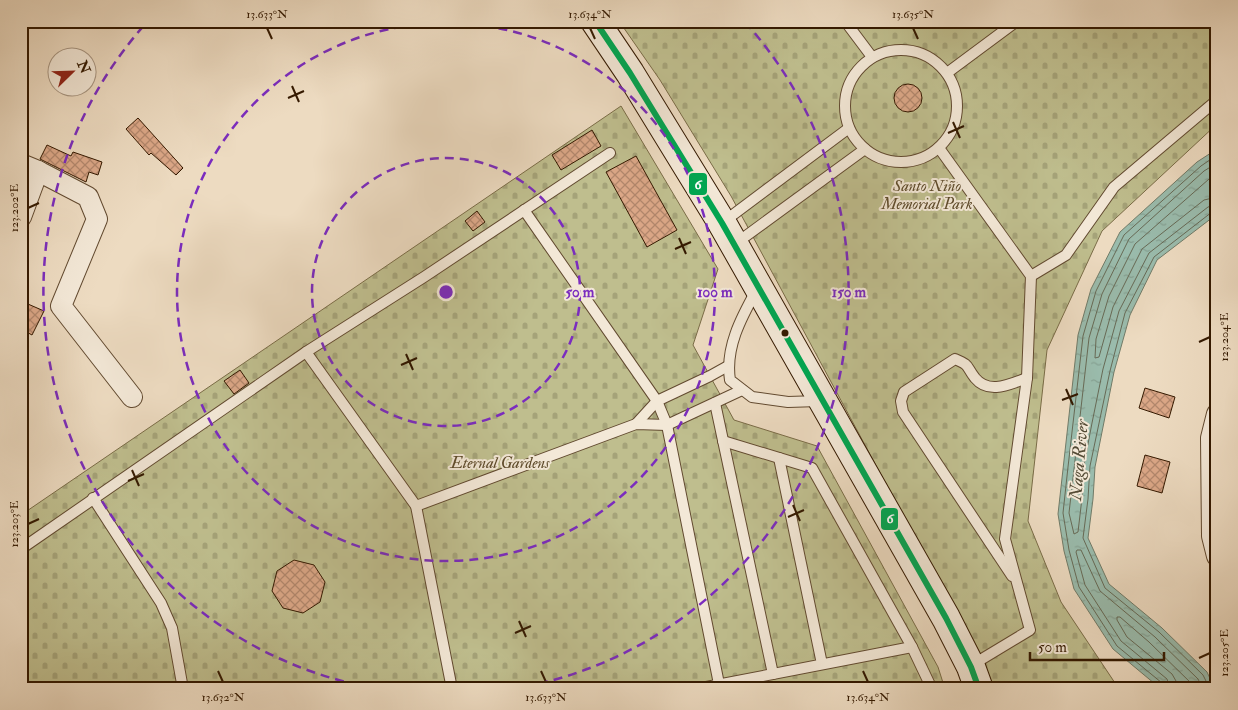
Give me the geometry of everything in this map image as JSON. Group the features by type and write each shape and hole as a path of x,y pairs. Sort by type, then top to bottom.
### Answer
{"main road":[{"path":"595,21 630,73 728,233 946,618 975,678"}],"street":[{"path":"21,217 30,167 88,197 98,219 62,306 132,397"},
{"path":"1217,414 1211,438 1212,536 1217,556"}],"lane":[{"path":"845,21 872,57"},
{"path":"947,73 1017,21"},
{"path":"904,49 921,52 935,60 947,73 955,87 958,104 956,120 950,136 939,148 922,159 902,163 882,159 865,149 856,140 849,128 845,108 847,88 857,70 872,57 888,50 904,49"},
{"path":"1031,276 1066,255 1114,187 1217,100"},
{"path":"728,233 849,128"},
{"path":"939,148 1031,276 1027,378 1005,539 1030,630 975,678"},
{"path":"728,233 865,149"},
{"path":"21,549 306,352 610,153"},
{"path":"524,210 658,401 667,424 719,686"},
{"path":"758,288 742,316 731,351 728,366 730,380 752,397 760,399 788,402 822,401"},
{"path":"306,352 416,506 452,689"},
{"path":"1018,585 903,412 901,402 904,392 955,359 967,364 976,379 986,386 999,388 1027,378"},
{"path":"636,424 658,401 728,366"},
{"path":"416,506 636,424 667,424 742,390"},
{"path":"715,403 773,674"},
{"path":"723,441 812,468 912,647 932,689"},
{"path":"779,458 822,664"},
{"path":"93,498 161,603 172,628 183,689"},
{"path":"696,689 912,647"}],"green space":[{"name":"Santo Niño Memorial Park","path":"619,21 1217,21 1217,124 1102,231 1047,350 1028,521 1061,602 1119,689 992,689 985,668 731,196 660,80"},
{"name":"Eternal Gardens","path":"621,106 718,269 693,345 734,420 817,446 938,667 945,689 21,689 21,515"}],"water":[{"name":"Naga River","path":"1217,149 1217,214 1157,260 1130,315 1114,372 1095,467 1088,538 1109,584 1162,628 1207,672 1215,689 1161,689 1113,649 1074,589 1064,551 1058,514 1078,335 1091,289 1120,232 1197,162"}],"building":[{"path":"908,84 918,88 922,98 918,108 908,112 898,108 894,98 898,88"},
{"path":"138,118 183,168 176,175 151,153 149,155 126,129"},
{"path":"592,130 601,146 561,170 552,155"},
{"path":"47,145 71,156 73,152 102,162 98,175 89,172 86,182 40,159"},
{"path":"636,156 677,230 647,247 606,172"},
{"path":"477,211 485,222 473,231 465,221"},
{"path":"21,301 44,311 32,335 21,329"},
{"path":"240,370 249,383 234,394 224,381"},
{"path":"1145,388 1175,397 1169,418 1139,408"},
{"path":"1145,455 1170,462 1162,493 1137,486"},
{"path":"294,560 314,565 325,582 320,602 303,613 283,608 272,591 277,571"}],"transit line":[{"name":"6","path":"595,21 630,73 722,223 946,618 971,667 979,689"}]}
